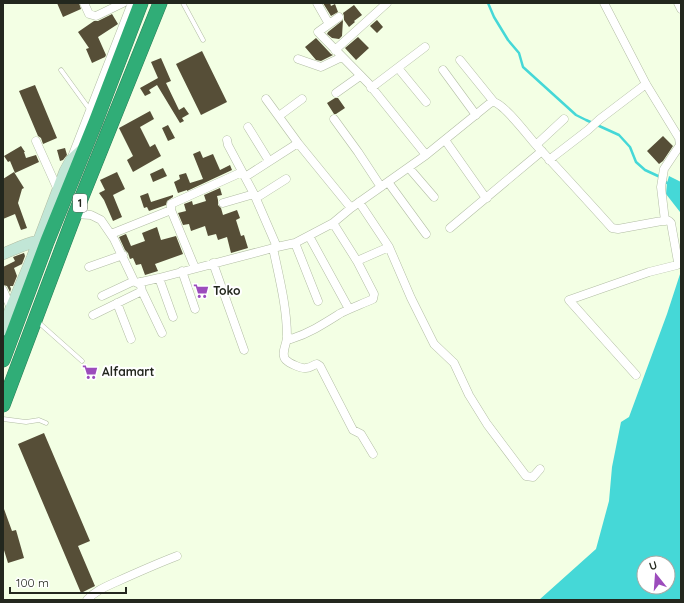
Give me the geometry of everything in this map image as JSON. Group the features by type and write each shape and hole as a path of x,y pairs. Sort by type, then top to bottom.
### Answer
{"highway":[{"name":"1","path":"3,360 43,241 56,222 140,3"},
{"name":"1","path":"3,405 73,220 160,3"},
{"path":"56,222 73,220"}],"street":[{"path":"84,3 89,14 96,16 123,3"},
{"path":"3,330 11,308 43,241 65,171 71,160 132,3"},
{"path":"316,3 329,24"},
{"path":"335,50 387,3"},
{"path":"604,3 646,84 678,137 680,145 664,169 661,187 664,221"},
{"path":"678,3 681,9"},
{"path":"339,18 318,32 372,88 426,155"},
{"path":"372,88 425,47"},
{"path":"298,59 321,67 342,57"},
{"path":"460,60 494,102 499,104 518,123 549,160 612,228 618,229 669,220 671,223 678,262 677,265 649,272 569,300 636,375"},
{"path":"398,68 426,102"},
{"path":"443,70 476,115"},
{"path":"336,93 360,76"},
{"path":"549,160 646,84"},
{"path":"266,99 298,143 351,208"},
{"path":"279,116 302,99"},
{"path":"102,296 182,271 275,247 296,244 333,222 359,202 409,168 492,102 494,102"},
{"path":"334,119 358,152 426,234"},
{"path":"536,145 564,119"},
{"path":"248,127 269,162"},
{"path":"227,140 228,145 255,196 275,247 286,315 287,336 283,354 285,360 303,368 314,364 320,366 353,430 361,434 373,454"},
{"path":"445,140 487,198"},
{"path":"36,141 58,190"},
{"path":"195,268 171,210 171,204 269,162 298,143"},
{"path":"71,160 85,148"},
{"path":"450,228 542,151"},
{"path":"409,168 434,197"},
{"path":"223,203 255,196 286,179"},
{"path":"359,202 389,247 434,344 454,363 469,395 487,424 526,476 533,477 540,468"},
{"path":"111,234 171,210"},
{"path":"73,220 91,214 101,220 111,234 139,285 162,333"},
{"path":"287,336 292,339 300,336 349,309 373,299 374,297 374,294 357,261 333,222"},
{"path":"309,236 349,309"},
{"path":"3,254 18,247 43,241"},
{"path":"296,244 318,301"},
{"path":"357,261 389,247"},
{"path":"89,266 122,255"},
{"path":"212,264 244,350"},
{"path":"182,271 195,309"},
{"path":"159,278 173,316"},
{"path":"93,315 117,303 139,285"},
{"path":"3,290 11,308"},
{"path":"117,303 131,339"},
{"path":"91,598 99,590 134,573 177,556"}],"lane":[{"path":"183,3 203,40"},
{"path":"60,70 90,110"},
{"path":"35,319 82,361"},
{"path":"3,419 26,422 39,420 46,423"}],"water":[{"path":"669,176 681,182 681,219 680,212 666,194"},
{"path":"681,271 681,600 539,600 596,549 609,501 612,467 621,422 629,417 667,314"}],"building":[{"path":"57,3 79,3 81,9 63,17"},
{"path":"323,3 330,3 331,6 335,4 338,12 331,16"},
{"path":"354,5 362,15 349,27 344,20 343,13"},
{"path":"112,14 118,24 98,37 106,55 105,57 92,63 86,49 89,48 78,32 94,21 98,21"},
{"path":"343,20 342,36 339,39 332,38 327,34 328,32"},
{"path":"377,20 383,27 377,33 370,26"},
{"path":"358,37 369,48 356,60 345,48"},
{"path":"316,38 333,55 321,61 316,60 305,47"},
{"path":"202,51 227,102 201,115 176,64"},
{"path":"161,58 171,81 166,83 179,110 184,107 189,114 182,118 184,121 180,123 157,85 149,90 151,93 145,96 140,88 158,78 151,62"},
{"path":"35,85 57,138 43,144 41,138 38,136 19,91"},
{"path":"335,98 338,98 345,108 334,114 327,103"},
{"path":"150,111 154,119 140,127 150,147 155,144 161,156 133,172 127,160 133,156 119,128"},
{"path":"168,125 175,138 168,141 162,128"},
{"path":"663,136 673,146 663,161 659,164 647,151"},
{"path":"21,146 25,152 26,158 36,155 39,162 15,173 10,161 8,162 4,156"},
{"path":"65,148 67,155 60,161 57,150"},
{"path":"200,151 203,158 213,154 220,170 230,165 232,170 187,191 178,193 174,182 180,179 179,175 186,173 190,183 203,179 193,154"},
{"path":"163,168 167,176 153,182 150,174"},
{"path":"14,172 24,188 22,189 18,203 27,228 21,230 15,214 3,219 3,179"},
{"path":"117,172 125,189 113,195 122,217 113,221 104,200 99,193 105,190 100,180"},
{"path":"220,188 222,195 217,196 218,205 221,208 223,215 237,210 240,218 236,220 241,236 244,235 248,248 231,253 227,237 218,240 216,234 208,236 205,226 191,231 189,224 183,225 178,213 186,211 184,204 192,201 193,205 206,201 204,195"},
{"path":"148,193 151,202 173,195 173,197 167,201 166,205 149,211 147,207 144,208 140,196"},
{"path":"157,227 161,240 176,236 183,254 155,264 158,271 145,275 141,264 136,265 133,258 130,259 119,237 126,234 131,246 145,241 142,233"},
{"path":"24,253 25,256 22,264 14,268 17,276 13,286 10,286 10,292 7,286 3,285 3,267 15,261 13,257"},
{"path":"44,433 90,541 78,546 95,586 81,593 18,444"},
{"path":"4,509 12,531 16,530 24,558 8,563 3,547"}],"waterway":[{"path":"488,3 494,17 508,40 519,53 523,67 576,115 619,135 630,147 636,162 645,170 658,176 667,183"}],"place":[{"name":"Toko","path":"201,291"},
{"name":"Alfamart","path":"90,372"}]}
